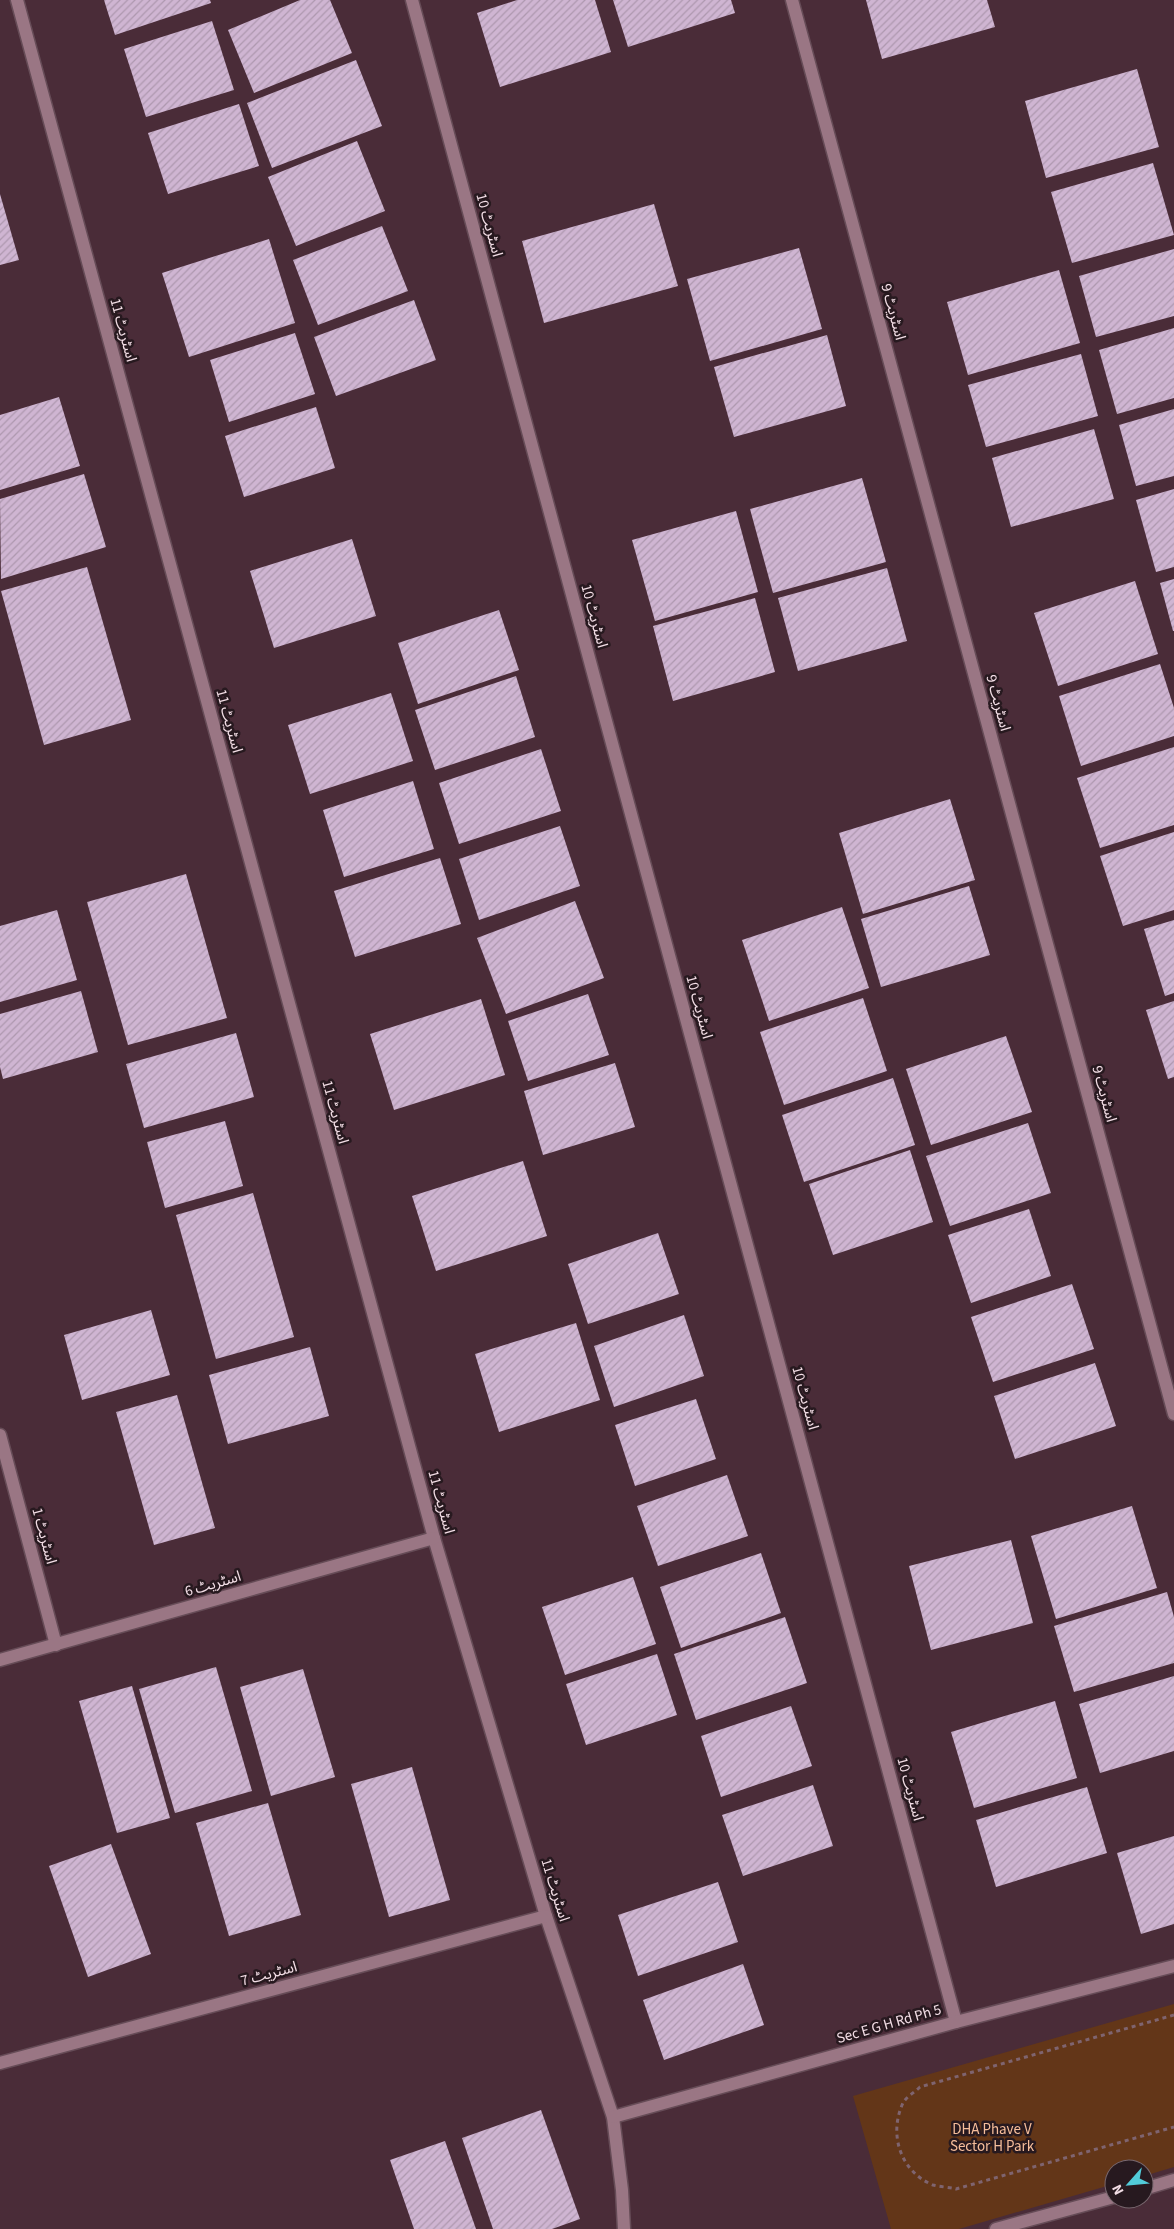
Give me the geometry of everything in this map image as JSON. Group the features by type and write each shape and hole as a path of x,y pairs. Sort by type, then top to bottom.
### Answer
{"street":[{"name":"اسٹریٹ 11","path":"17,0 434,1538 546,1916 613,2117 622,2190 624,2229"},
{"name":"اسٹریٹ 10","path":"412,0 956,2022"},
{"name":"اسٹریٹ 9","path":"792,0 1174,1414"},
{"name":"اسٹریٹ 1","path":"0,1435 56,1645"},
{"name":"اسٹریٹ 6","path":"0,1660 434,1538"},
{"name":"اسٹریٹ 7","path":"0,2062 546,1916"},
{"name":"Sec E G H Rd Ph 5","path":"613,2117 956,2022 1174,1966"},
{"path":"1154,2185 1174,2180"},
{"path":"996,2229 1104,2200"}],"path":[{"path":"1174,2015 920,2087 904,2102 896,2137 902,2158 913,2173 934,2185 956,2188 1174,2128"}],"green space":[{"name":"DHA Phave V Sector H Park","path":"1174,2004 1174,2167 1154,2173 1154,2159 1104,2159 1104,2187 959,2229 891,2229 853,2096"}],"building":[{"path":"104,0 210,0 211,3 115,35"},
{"path":"300,0 330,0 352,53 254,93 228,30"},
{"path":"517,0 595,0 611,52 500,87 477,13"},
{"path":"613,0 731,0 735,13 628,47"},
{"path":"866,0 987,0 995,27 882,59"},
{"path":"212,21 234,90 146,117 124,49"},
{"path":"356,60 382,126 272,168 247,103"},
{"path":"1137,69 1159,147 1046,178 1025,101"},
{"path":"239,104 259,166 168,194 148,133"},
{"path":"357,141 385,211 296,246 268,177"},
{"path":"1153,163 1174,235 1072,263 1051,192"},
{"path":"0,194 19,260 0,265"},
{"path":"654,204 678,286 544,323 522,241"},
{"path":"382,226 408,291 318,325 293,260"},
{"path":"269,239 295,323 189,357 162,273"},
{"path":"799,248 822,329 710,361 687,279"},
{"path":"1174,249 1174,316 1096,337 1079,276"},
{"path":"1059,270 1080,343 968,375 947,302"},
{"path":"414,300 436,360 336,396 314,337"},
{"path":"1174,328 1174,398 1117,414 1099,350"},
{"path":"295,333 315,394 229,422 210,360"},
{"path":"827,335 846,406 734,437 714,367"},
{"path":"1081,354 1098,416 986,447 968,385"},
{"path":"59,397 80,466 0,490 0,415"},
{"path":"316,407 335,468 244,497 225,436"},
{"path":"1174,409 1174,476 1136,486 1119,425"},
{"path":"1094,429 1114,499 1011,527 992,458"},
{"path":"84,474 106,547 1,579 0,499"},
{"path":"862,478 886,562 773,593 750,509"},
{"path":"1174,489 1174,567 1156,572 1136,500"},
{"path":"736,511 758,592 655,621 632,540"},
{"path":"352,539 376,616 274,648 250,571"},
{"path":"87,567 131,720 44,745 1,591"},
{"path":"887,568 907,641 798,671 778,598"},
{"path":"1174,579 1174,631 1173,631 1160,583"},
{"path":"1135,581 1158,654 1058,686 1034,613"},
{"path":"755,598 775,672 673,701 653,626"},
{"path":"499,610 519,670 418,704 398,643"},
{"path":"1160,664 1174,708 1174,736 1081,766 1059,696"},
{"path":"516,676 535,737 435,770 415,710"},
{"path":"391,693 413,761 310,794 288,725"},
{"path":"1174,747 1174,825 1100,848 1077,778"},
{"path":"541,749 561,811 459,844 439,783"},
{"path":"413,781 434,849 344,877 323,810"},
{"path":"950,799 975,880 863,914 839,833"},
{"path":"560,826 580,886 479,920 459,859"},
{"path":"1174,832 1174,910 1123,926 1100,856"},
{"path":"440,858 461,924 355,957 334,891"},
{"path":"186,874 227,1018 128,1045 87,902"},
{"path":"969,886 990,955 881,987 861,919"},
{"path":"575,901 604,978 506,1014 477,938"},
{"path":"842,907 869,988 769,1021 742,940"},
{"path":"57,910 77,980 0,1002 0,926"},
{"path":"1174,920 1174,993 1165,996 1144,929"},
{"path":"81,991 98,1052 3,1079 0,1067 0,1014"},
{"path":"588,994 609,1055 528,1081 508,1021"},
{"path":"863,998 887,1071 784,1105 760,1032"},
{"path":"481,999 505,1075 394,1110 370,1034"},
{"path":"1174,1001 1174,1077 1168,1079 1146,1010"},
{"path":"236,1033 254,1097 144,1128 126,1064"},
{"path":"1006,1036 1032,1112 931,1145 906,1069"},
{"path":"615,1063 635,1127 543,1155 524,1091"},
{"path":"893,1078 915,1145 804,1182 782,1115"},
{"path":"225,1121 243,1186 165,1208 147,1142"},
{"path":"1028,1123 1051,1193 950,1226 926,1156"},
{"path":"910,1150 933,1222 833,1255 809,1184"},
{"path":"523,1161 547,1236 436,1271 412,1196"},
{"path":"253,1193 294,1337 216,1359 176,1215"},
{"path":"1029,1209 1051,1276 971,1303 948,1235"},
{"path":"658,1233 679,1294 588,1324 568,1264"},
{"path":"1072,1284 1094,1349 993,1382 971,1317"},
{"path":"151,1310 170,1375 82,1400 64,1335"},
{"path":"684,1315 704,1376 614,1407 594,1346"},
{"path":"576,1323 600,1400 499,1432 475,1354"},
{"path":"310,1347 329,1416 228,1444 209,1375"},
{"path":"1095,1363 1116,1426 1015,1459 994,1396"},
{"path":"177,1395 215,1528 154,1545 116,1412"},
{"path":"696,1399 716,1459 635,1486 615,1425"},
{"path":"727,1475 748,1536 658,1566 637,1506"},
{"path":"1132,1506 1157,1588 1056,1619 1031,1536"},
{"path":"1011,1540 1033,1623 931,1650 909,1566"},
{"path":"761,1553 781,1613 681,1648 660,1587"},
{"path":"633,1577 656,1644 565,1675 542,1607"},
{"path":"1167,1592 1174,1617 1174,1663 1074,1692 1054,1626"},
{"path":"785,1617 807,1683 696,1720 674,1654"},
{"path":"657,1654 677,1715 586,1745 566,1684"},
{"path":"216,1667 252,1791 175,1813 139,1689"},
{"path":"303,1669 335,1777 271,1796 240,1687"},
{"path":"1174,1676 1174,1751 1100,1773 1079,1704"},
{"path":"132,1686 170,1818 117,1833 79,1701"},
{"path":"1055,1701 1077,1778 974,1808 951,1732"},
{"path":"791,1706 812,1766 721,1797 701,1736"},
{"path":"412,1767 450,1900 389,1917 351,1784"},
{"path":"813,1785 833,1846 743,1876 722,1815"},
{"path":"1087,1787 1107,1853 996,1887 976,1820"},
{"path":"268,1803 301,1915 229,1936 196,1823"},
{"path":"1174,1836 1174,1924 1141,1934 1117,1853"},
{"path":"111,1844 151,1954 88,1977 49,1866"},
{"path":"718,1882 738,1942 638,1976 618,1915"},
{"path":"743,1964 764,2025 664,2060 643,2000"},
{"path":"541,2110 580,2219 552,2229 493,2229 462,2138"},
{"path":"445,2141 476,2229 414,2229 390,2160"}]}
